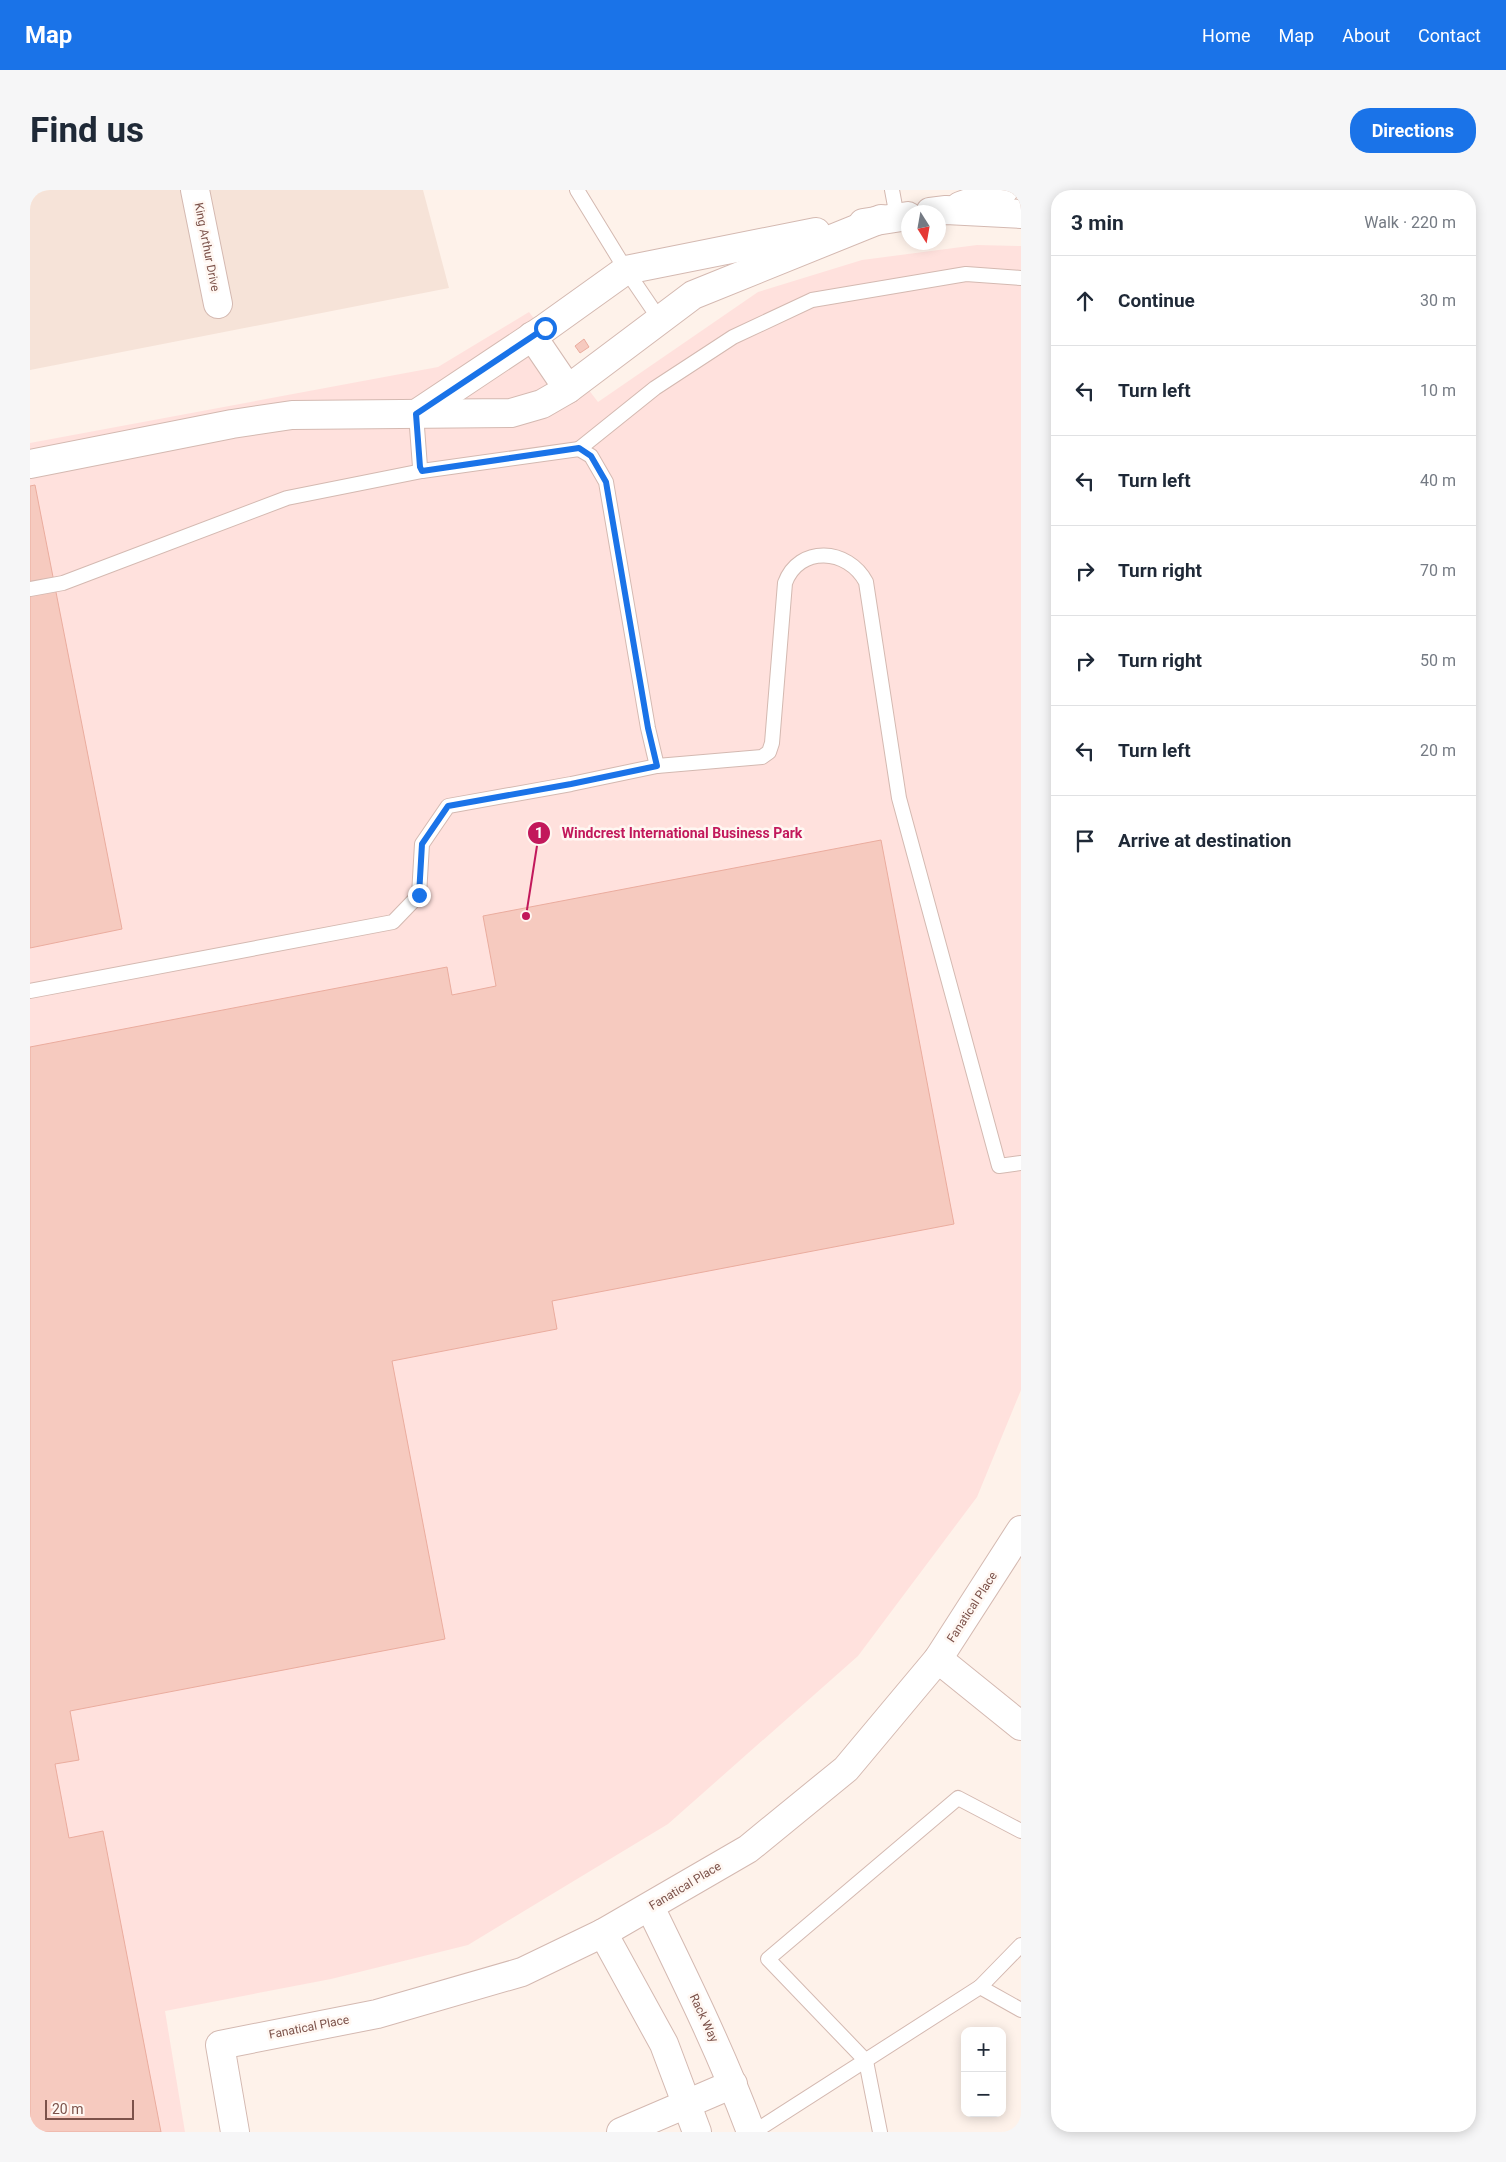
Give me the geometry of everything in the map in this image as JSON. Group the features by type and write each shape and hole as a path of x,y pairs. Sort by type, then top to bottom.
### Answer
{"street":[{"name":"King Arthur Drive","path":"195,190 218,304"},
{"path":"946,208 1004,190"},
{"path":"946,211 1021,214"},
{"path":"416,414 626,270 896,218"},
{"path":"30,464 232,424 292,415 511,413 542,404 568,390 693,295 896,218"},
{"path":"532,336 568,390"},
{"name":"Fanatical Place","path":"235,2132 220,2045 377,2014 522,1972 603,1933 748,1849 846,1769 938,1659 1021,1530"},
{"path":"938,1659 1021,1726"},
{"name":"Rack Way","path":"650,1907 706,2022 752,2132"},
{"path":"603,1933 664,2044 698,2132"},
{"path":"621,2132 733,2084"}],"lane":[{"path":"577,190 626,270 660,320"},
{"path":"892,190 896,218"},
{"path":"30,589 63,582 287,498 422,471 579,448 655,388 733,337 812,300 966,274 1021,278"},
{"path":"416,414 420,467 422,471"},
{"path":"579,448 591,456 606,482 648,728 657,766"},
{"path":"30,991 393,922 419,895 422,844 448,806 589,781 657,766 762,757 769,752 772,743 785,583 788,574 793,568 812,556 829,556 853,565 861,572 866,582 899,798 999,1166 1021,1163"},
{"path":"880,2132 866,2061 768,1959 958,1798 1021,1831"},
{"path":"752,2132 980,1987 1021,1945"},
{"path":"980,1987 1021,2010"}],"shaded area":[{"path":"30,190 423,190 449,288 30,370"},
{"path":"977,245 1021,246 1021,1390 977,1497 858,1656 668,1824 468,1945 331,1979 165,2011 185,2132 30,2132 30,443 438,367 529,312 598,402 758,292 862,260"}],"building":[{"path":"584,339 589,347 580,353 575,346"},
{"path":"35,485 122,929 30,948 30,486"},
{"path":"881,840 954,1224 552,1301 557,1329 392,1361 445,1639 70,1711 79,1760 55,1764 69,1838 103,1831 161,2132 30,2132 30,1047 447,967 452,995 496,986 483,916"}],"place":[{"name":"Windcrest International Business Park","path":"526,916"}],"route":[{"path":"419,895 422,844 448,806 635,772 657,766 648,728 606,482 591,456 579,448 508,460 422,471 420,467 416,414 545,328"}]}
